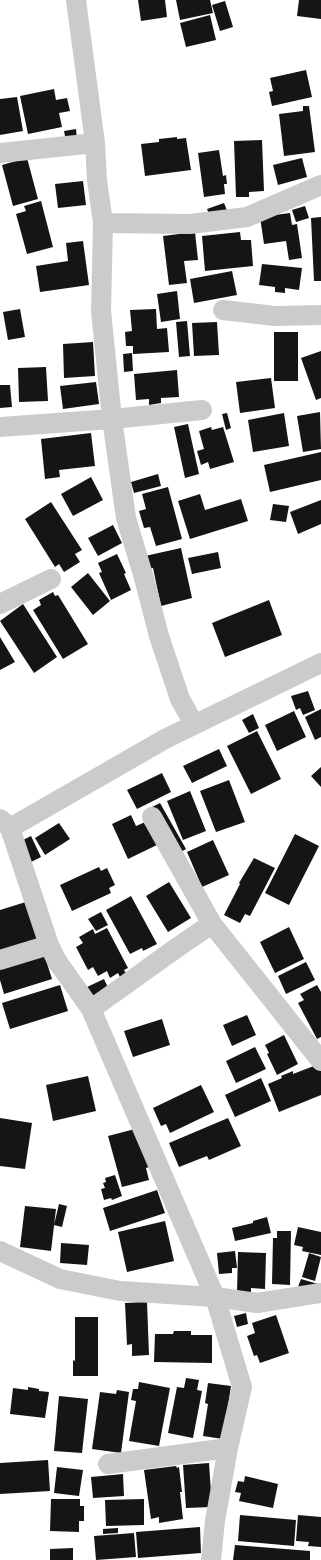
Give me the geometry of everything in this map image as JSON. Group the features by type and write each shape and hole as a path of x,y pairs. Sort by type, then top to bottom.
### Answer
{"street":[{"path":"76,0 95,143 97,180 103,223 101,311 112,419 126,518 159,636 180,699 194,724"},
{"path":"0,153 95,143"},
{"path":"103,223 190,224 246,217 321,185"},
{"path":"222,310 275,316 321,315"},
{"path":"0,427 112,419 202,410"},
{"path":"0,604 51,579"},
{"path":"211,1560 215,1521 228,1448 242,1387 215,1297 91,1009 57,961 49,945 3,821 194,724 321,663"},
{"path":"165,739 180,699"},
{"path":"152,817 212,924 321,1061"},
{"path":"91,1009 174,948 212,924"},
{"path":"0,960 49,945"},
{"path":"0,1251 60,1279 120,1291 215,1297 257,1303 321,1293"},
{"path":"108,1464 228,1448"}],"building":[{"path":"138,0 165,0 167,17 141,21"},
{"path":"176,0 210,0 213,13 180,20"},
{"path":"299,0 321,0 321,19 297,16"},
{"path":"225,1 233,27 220,31 212,5"},
{"path":"210,15 216,40 186,47 180,23"},
{"path":"306,70 312,97 272,106 269,92 273,91 270,78"},
{"path":"54,89 56,100 67,98 70,111 59,113 62,127 28,134 20,96"},
{"path":"17,97 23,131 0,135 0,99"},
{"path":"303,106 309,106 315,152 284,156 279,114 303,111"},
{"path":"76,129 77,139 66,141 64,131"},
{"path":"177,137 177,139 186,138 191,170 145,176 141,144 159,142 159,139"},
{"path":"262,140 264,191 249,192 249,197 236,197 234,141"},
{"path":"219,150 223,176 226,175 227,184 224,184 225,194 204,197 198,153"},
{"path":"27,158 38,199 13,206 2,165"},
{"path":"302,158 307,177 278,185 273,165"},
{"path":"83,181 86,205 58,208 55,184"},
{"path":"41,201 53,247 27,254 16,214 26,211 24,206"},
{"path":"224,203 228,213 211,219 207,209"},
{"path":"305,206 309,218 296,222 292,210"},
{"path":"290,213 292,225 297,224 302,258 289,260 286,241 264,244 260,217"},
{"path":"321,217 321,281 314,281 311,218"},
{"path":"195,232 198,260 184,261 187,283 169,285 163,236"},
{"path":"240,232 241,240 251,240 253,266 205,271 202,236"},
{"path":"83,241 89,285 40,292 36,266 68,261 66,243"},
{"path":"262,264 302,268 299,290 285,288 285,293 275,292 275,287 259,285"},
{"path":"232,271 237,295 194,303 190,279"},
{"path":"177,291 180,319 161,322 157,294"},
{"path":"20,309 25,337 8,340 3,312"},
{"path":"156,309 157,329 167,328 169,352 133,354 133,346 126,346 125,332 132,331 130,310"},
{"path":"187,321 190,356 179,357 176,322"},
{"path":"217,322 219,355 194,356 192,323"},
{"path":"274,332 298,332 298,381 274,381"},
{"path":"93,342 95,376 64,378 63,344"},
{"path":"321,351 321,398 316,400 301,358"},
{"path":"132,353 133,371 124,372 123,354"},
{"path":"46,367 48,401 19,402 18,368"},
{"path":"177,370 179,397 161,398 161,403 149,405 149,399 136,400 134,374"},
{"path":"271,378 275,408 240,413 236,382"},
{"path":"96,382 99,404 63,409 60,386"},
{"path":"0,385 10,385 12,407 0,408"},
{"path":"320,412 321,449 303,452 297,416"},
{"path":"227,413 231,428 226,430 222,414"},
{"path":"284,413 289,446 253,452 248,420"},
{"path":"188,424 199,474 185,478 174,427"},
{"path":"211,427 212,430 223,427 234,462 210,469 208,462 201,465 197,451 204,449 199,431"},
{"path":"91,433 95,466 59,470 60,477 45,479 41,439"},
{"path":"321,452 321,480 270,492 264,465"},
{"path":"158,474 161,486 134,493 131,482"},
{"path":"91,477 103,500 73,516 61,494"},
{"path":"168,487 182,539 156,546 150,527 144,528 139,511 146,509 142,494"},
{"path":"200,494 205,510 241,499 248,521 190,539 178,501"},
{"path":"321,500 321,524 298,534 290,512"},
{"path":"51,502 82,550 75,554 80,562 64,572 59,564 55,567 25,519"},
{"path":"273,504 289,506 286,522 270,520"},
{"path":"113,525 122,543 98,556 88,538"},
{"path":"181,548 192,598 161,606 153,568 148,569 145,556"},
{"path":"218,552 221,568 192,574 188,558"},
{"path":"117,554 126,573 124,574 131,590 111,600 99,573 102,572 98,563"},
{"path":"88,573 110,601 93,615 71,587"},
{"path":"53,592 55,596 58,595 88,644 63,659 33,610 41,605 39,600"},
{"path":"269,600 282,635 225,657 212,623"},
{"path":"23,604 57,657 34,673 0,621"},
{"path":"0,637 15,662 0,670"},
{"path":"308,691 315,710 303,715 300,708 296,710 291,696"},
{"path":"321,709 321,737 315,740 305,717"},
{"path":"294,711 306,737 277,751 265,725"},
{"path":"253,714 259,728 249,733 242,720"},
{"path":"257,731 281,779 251,794 227,746"},
{"path":"219,749 227,766 192,783 183,766"},
{"path":"321,767 321,787 311,776"},
{"path":"162,773 171,792 137,809 127,790"},
{"path":"229,780 245,822 216,832 200,791"},
{"path":"190,791 206,831 183,840 167,801"},
{"path":"160,803 186,849 176,855 150,808"},
{"path":"131,815 136,826 150,820 161,843 128,859 112,824"},
{"path":"59,823 70,839 45,855 35,838"},
{"path":"295,834 319,846 289,905 265,893"},
{"path":"31,836 41,857 31,862 21,841"},
{"path":"213,840 229,875 202,887 187,852"},
{"path":"254,858 275,868 250,916 245,914 240,923 224,915 240,884 239,883"},
{"path":"99,867 101,871 107,868 115,885 109,888 111,893 72,911 60,885"},
{"path":"169,882 191,918 168,932 146,896"},
{"path":"131,896 157,944 143,951 142,948 130,954 106,910"},
{"path":"29,901 42,944 0,957 0,910"},
{"path":"101,912 108,925 96,931 88,919"},
{"path":"289,927 304,959 275,973 260,942"},
{"path":"107,928 128,968 124,970 127,975 121,979 118,973 110,978 107,971 98,976 93,967 88,970 76,947 83,943 79,937 93,929 95,934"},
{"path":"43,951 52,979 4,994 0,980 0,965"},
{"path":"306,962 315,980 286,994 278,976"},
{"path":"104,979 110,992 93,1000 87,987"},
{"path":"60,985 68,1011 10,1029 2,1003"},
{"path":"317,985 321,992 321,1037 317,1039 298,1003 304,1000 300,994"},
{"path":"247,1015 256,1035 232,1046 223,1025"},
{"path":"162,1019 170,1045 133,1057 124,1031"},
{"path":"284,1035 298,1064 277,1075 267,1054 269,1053 265,1045"},
{"path":"255,1047 266,1069 236,1083 226,1061"},
{"path":"319,1064 321,1070 321,1095 279,1112 268,1084 293,1071 293,1074"},
{"path":"88,1076 96,1111 53,1121 46,1085"},
{"path":"261,1078 271,1101 235,1117 225,1095"},
{"path":"201,1085 214,1112 170,1133 166,1124 161,1126 153,1108"},
{"path":"0,1118 32,1123 25,1169 0,1166"},
{"path":"228,1118 241,1146 209,1160 207,1156 179,1167 169,1143"},
{"path":"135,1129 149,1167 146,1168 149,1180 122,1187 108,1136"},
{"path":"115,1175 122,1196 112,1200 111,1198 104,1200 101,1189 105,1188 103,1183 106,1182 105,1178"},
{"path":"157,1190 165,1213 110,1231 103,1208"},
{"path":"59,1204 67,1206 62,1227 54,1225"},
{"path":"25,1206 56,1209 51,1251 20,1247"},
{"path":"267,1217 271,1233 235,1241 232,1228 253,1223 253,1221"},
{"path":"165,1221 174,1261 127,1272 118,1232"},
{"path":"298,1227 321,1232 321,1255 302,1251 303,1247 294,1245"},
{"path":"277,1231 291,1231 290,1285 272,1284 273,1238 277,1238"},
{"path":"61,1243 89,1245 87,1265 60,1263"},
{"path":"235,1251 237,1268 232,1268 232,1273 219,1274 217,1253"},
{"path":"238,1252 266,1253 265,1289 251,1288 251,1293 237,1293"},
{"path":"309,1253 321,1257 315,1281 302,1277"},
{"path":"301,1279 318,1284 298,1287"},
{"path":"147,1302 149,1355 132,1356 132,1344 127,1345 125,1303"},
{"path":"246,1313 248,1324 237,1327 234,1316"},
{"path":"276,1315 289,1353 260,1363 257,1355 254,1356 247,1336 255,1333 252,1323"},
{"path":"75,1317 98,1317 98,1376 73,1376 73,1360 75,1361"},
{"path":"174,1331 191,1331 191,1335 212,1335 212,1363 154,1362 155,1334 173,1334"},
{"path":"186,1378 199,1380 197,1390 202,1391 193,1438 168,1433 177,1387 184,1388"},
{"path":"139,1382 170,1388 159,1446 129,1441 136,1401 131,1400 133,1389 138,1389"},
{"path":"208,1383 231,1386 223,1439 203,1436 208,1404 205,1403"},
{"path":"28,1387 39,1389 39,1391 49,1392 45,1418 10,1414 13,1388 28,1390"},
{"path":"117,1390 129,1392 121,1453 92,1449 100,1392 116,1394"},
{"path":"59,1396 88,1399 82,1453 54,1451"},
{"path":"48,1460 50,1491 0,1494 0,1463"},
{"path":"209,1463 212,1507 186,1508 183,1465"},
{"path":"176,1466 177,1468 179,1467 183,1519 159,1523 159,1517 151,1519 144,1470"},
{"path":"57,1467 83,1470 79,1496 54,1493"},
{"path":"123,1474 124,1496 93,1498 91,1477"},
{"path":"245,1476 278,1484 273,1508 239,1501 241,1493 235,1492 238,1481 244,1482"},
{"path":"51,1499 80,1499 80,1506 84,1506 84,1521 79,1521 79,1532 50,1531"},
{"path":"144,1499 144,1525 106,1526 105,1500"},
{"path":"240,1515 296,1520 294,1546 238,1541"},
{"path":"298,1515 321,1517 321,1547 308,1546 309,1542 296,1541"},
{"path":"200,1527 201,1553 138,1558 136,1532"},
{"path":"118,1528 118,1533 103,1534 103,1529"},
{"path":"134,1533 136,1557 96,1560 94,1536"},
{"path":"235,1545 310,1551 310,1560 233,1560"},
{"path":"73,1548 73,1560 50,1560 50,1549"}]}
